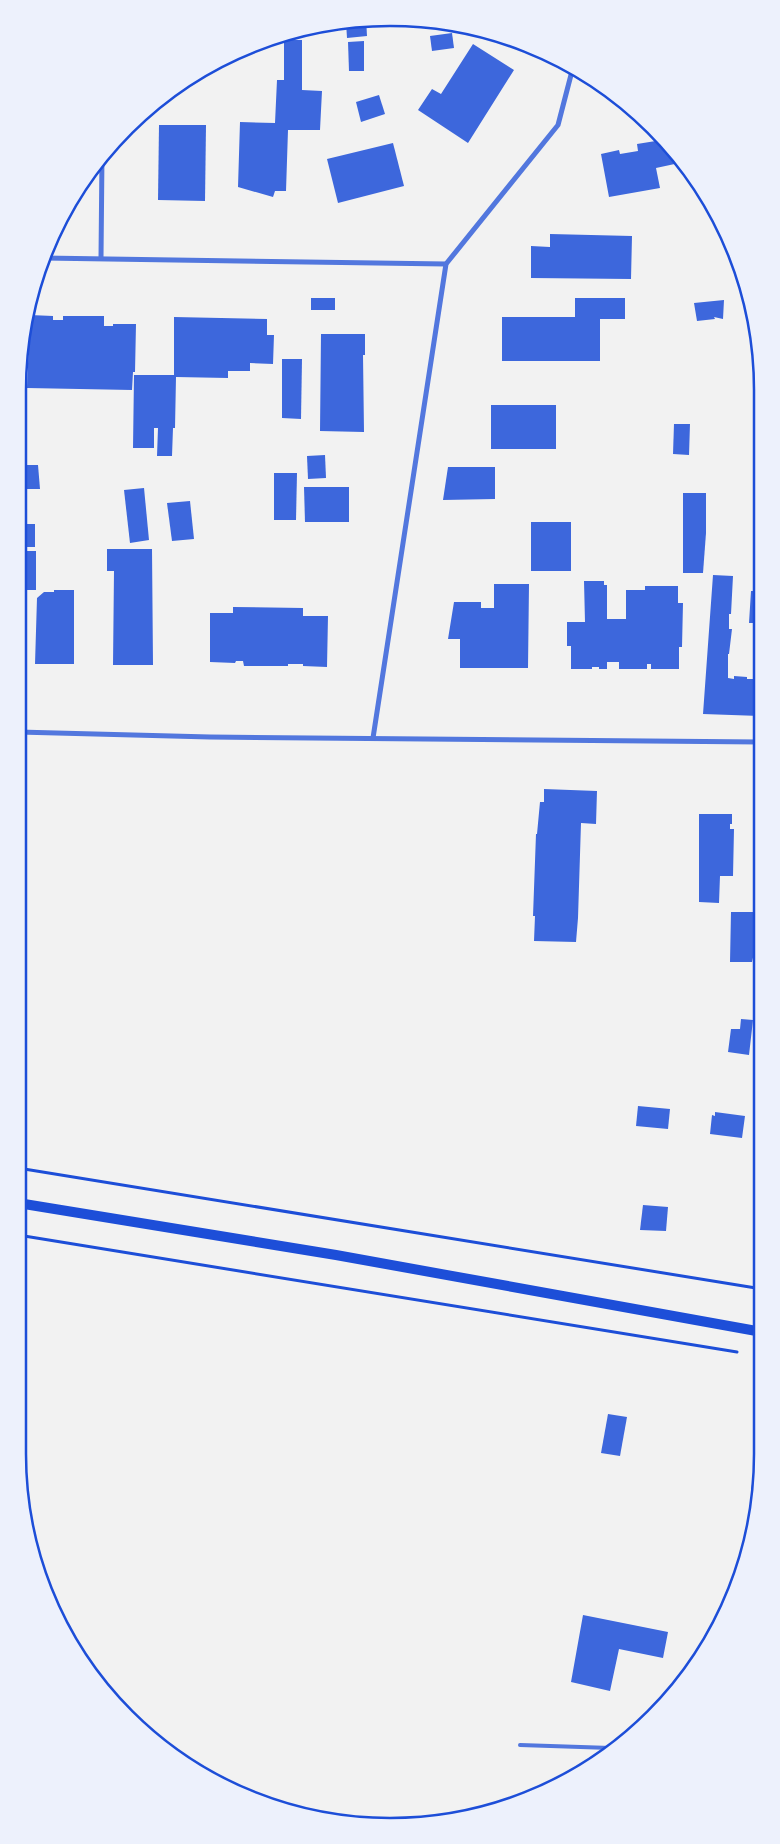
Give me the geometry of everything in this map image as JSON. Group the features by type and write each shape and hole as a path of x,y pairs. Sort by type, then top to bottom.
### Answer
{"main road":[{"path":"26,1204 336,1255 754,1329"}],"street":[{"path":"373,738 446,264 558,125 571,75"},
{"path":"101,258 102,168"},
{"path":"51,258 446,264"},
{"path":"26,732 210,737 754,742"}],"lane":[{"path":"520,1745 604,1748"}],"path":[{"path":"26,1169 754,1288"},
{"path":"26,1236 743,1353"}],"building":[{"path":"366,27 367,36 347,38 346,29"},
{"path":"452,33 454,48 432,51 430,36"},
{"path":"302,40 302,90 322,91 320,130 288,130 286,191 275,191 273,197 238,187 240,122 275,123 277,80 284,80 284,43"},
{"path":"364,41 364,71 349,71 348,42"},
{"path":"473,44 514,70 468,143 418,110 432,89 441,94"},
{"path":"379,95 385,114 361,122 356,102"},
{"path":"159,125 206,125 205,201 158,200"},
{"path":"655,141 675,164 656,168 660,188 609,197 601,154 619,150 620,154 638,151 637,144"},
{"path":"393,143 404,186 338,203 327,159"},
{"path":"550,234 632,236 631,279 531,278 531,246 550,247"},
{"path":"311,298 335,298 335,310 311,310"},
{"path":"575,298 625,298 625,319 600,319 600,361 502,361 502,317 575,317"},
{"path":"724,300 723,319 714,317 715,319 697,321 694,303"},
{"path":"34,315 53,316 53,320 63,320 63,316 104,316 104,326 136,324 135,372 133,372 132,390 27,388 29,343"},
{"path":"174,317 267,319 267,335 274,335 273,364 250,363 250,371 228,371 228,378 176,377 175,428 173,428 172,456 157,456 158,428 154,428 154,448 133,448 134,375 174,375"},
{"path":"321,334 365,334 365,355 363,355 364,432 320,431"},
{"path":"282,359 302,359 301,419 282,418"},
{"path":"491,405 556,405 556,449 491,449"},
{"path":"674,424 690,424 689,455 673,454"},
{"path":"325,455 326,478 308,479 307,456"},
{"path":"26,465 38,465 40,489 26,489"},
{"path":"448,467 495,467 495,499 443,500"},
{"path":"274,473 297,473 296,520 274,520"},
{"path":"304,487 349,487 349,522 305,522"},
{"path":"144,488 149,540 130,543 124,490"},
{"path":"683,493 706,493 703,573 683,573"},
{"path":"190,501 194,539 172,541 167,503"},
{"path":"531,522 571,522 571,571 531,571"},
{"path":"26,524 35,524 35,547 26,547"},
{"path":"107,549 152,549 153,665 113,665 114,571 107,571"},
{"path":"26,551 36,551 36,590 26,590"},
{"path":"713,575 733,576 731,614 729,614 729,629 732,629 728,654 728,678 734,679 734,676 754,679 754,716 703,714"},
{"path":"584,581 604,581 604,585 607,585 607,619 626,619 626,590 645,590 645,586 678,586 678,603 683,603 682,647 679,647 679,669 651,669 651,664 647,664 647,669 619,669 619,662 607,662 607,669 592,667 592,669 571,669 571,646 567,646 567,622 585,622"},
{"path":"494,584 529,584 528,668 460,668 460,639 448,639 454,602 481,602 481,608 494,608"},
{"path":"54,590 74,590 74,664 35,664 37,598 44,592 54,592"},
{"path":"751,591 754,591 754,623 749,623"},
{"path":"233,607 303,608 303,616 328,616 327,667 303,666 303,664 244,666 243,661 236,661 235,663 210,662 210,613 233,613"},
{"path":"544,789 597,791 596,824 581,823 576,942 534,941 536,834 540,802 544,802"},
{"path":"699,814 732,814 730,829 734,829 733,876 720,876 719,903 699,902"},
{"path":"731,912 754,912 754,953 752,962 730,962"},
{"path":"741,1019 753,1020 749,1055 728,1052 731,1029 740,1029"},
{"path":"638,1106 670,1109 668,1129 636,1126"},
{"path":"715,1112 745,1116 742,1138 710,1134 712,1115 715,1116"},
{"path":"643,1205 668,1207 666,1231 640,1230"},
{"path":"608,1414 627,1417 620,1456 601,1453"},
{"path":"583,1615 668,1632 663,1658 619,1649 610,1691 571,1682"}]}
